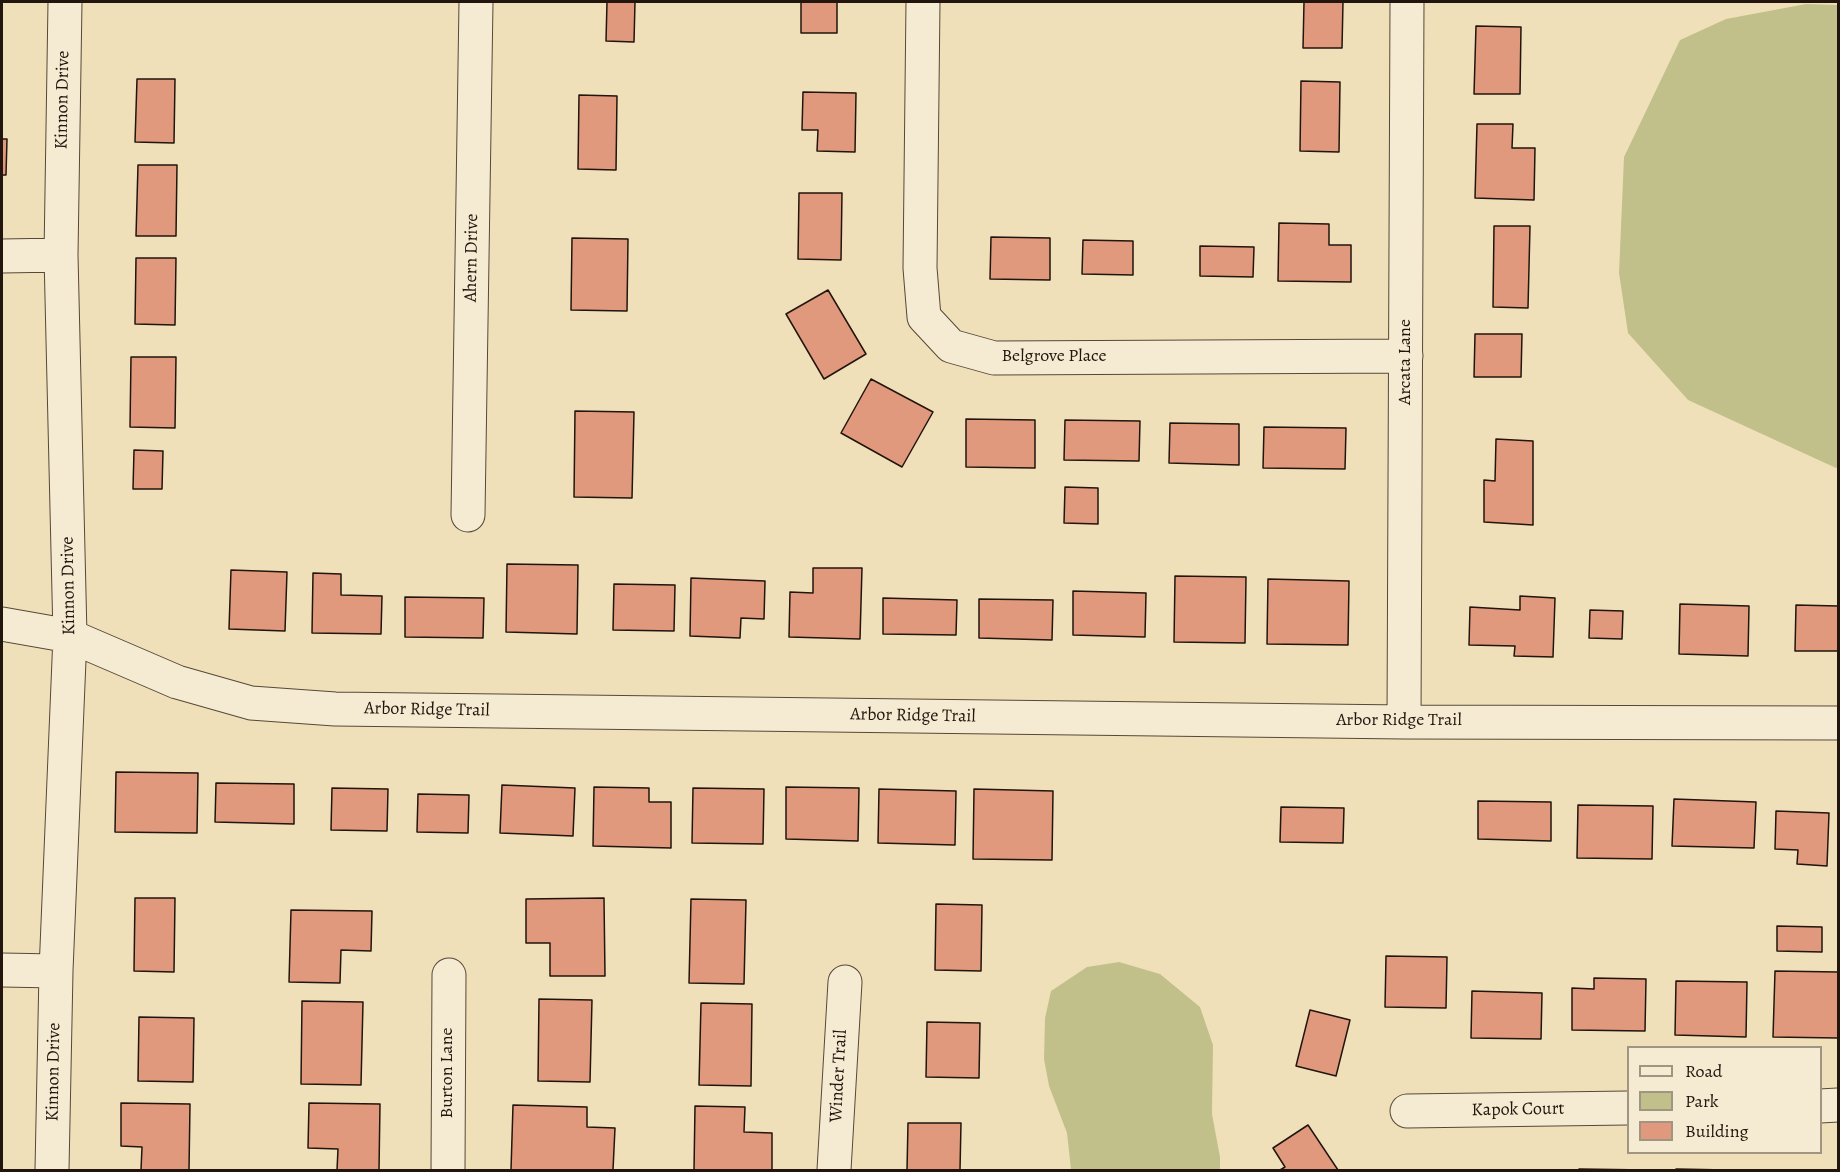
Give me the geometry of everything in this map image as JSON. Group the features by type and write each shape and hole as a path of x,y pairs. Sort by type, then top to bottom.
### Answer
{"street":[{"name":"Kinnon Drive","path":"52,1170 56,971 70,636 61,255 65,2"},
{"name":"Ahern Drive","path":"468,514 476,2"},
{"name":"Belgrove Place","path":"923,2 920,268 924,317 951,346 994,358 1406,356"},
{"name":"Arcata Lane","path":"1404,722 1407,2"},
{"path":"2,256 61,255"},
{"name":"Arbor Ridge Trail","path":"2,624 70,636 177,682 252,703 335,709 1404,722 1839,723"},
{"path":"2,970 56,971"},
{"name":"Burton Lane","path":"448,975 448,1170"},
{"name":"Winder Trail","path":"834,1170 845,982"},
{"path":"1822,1106 1839,1105"},
{"name":"Kapok Court","path":"1407,1112 1627,1108"}],"green space":[{"path":"1806,4 1838,5 1838,467 1836,468 1688,400 1628,333 1619,273 1624,157 1680,40 1726,19"},
{"path":"1119,962 1160,974 1200,1007 1213,1045 1212,1114 1220,1157 1220,1170 1071,1170 1067,1133 1049,1086 1044,1059 1045,1018 1051,991 1087,967"}],"building":[{"path":"607,2 635,2 634,42 606,41"},
{"path":"801,2 837,2 837,33 801,33"},
{"path":"1304,2 1343,2 1342,48 1303,48"},
{"path":"1476,26 1521,27 1520,94 1474,94"},
{"path":"137,79 175,79 174,143 135,142"},
{"path":"1301,81 1340,82 1339,152 1300,151"},
{"path":"803,92 856,93 855,152 817,151 818,130 802,130"},
{"path":"579,95 617,96 616,170 578,169"},
{"path":"1477,124 1513,124 1512,148 1535,148 1534,200 1475,198"},
{"path":"2,139 7,139 6,175 2,175"},
{"path":"138,165 177,165 176,236 136,236"},
{"path":"799,193 842,193 841,260 798,259"},
{"path":"1279,223 1329,224 1329,245 1351,245 1351,282 1278,281"},
{"path":"1494,226 1530,226 1528,308 1493,307"},
{"path":"991,237 1050,238 1050,280 990,279"},
{"path":"572,238 628,239 627,311 571,310"},
{"path":"1083,240 1133,241 1133,275 1082,274"},
{"path":"1200,246 1254,247 1253,277 1200,276"},
{"path":"136,258 176,258 175,325 135,324"},
{"path":"828,290 866,354 824,379 786,314"},
{"path":"1475,334 1522,334 1521,377 1474,377"},
{"path":"131,357 176,357 175,428 130,427"},
{"path":"871,379 933,412 902,467 841,433"},
{"path":"575,411 634,412 632,498 574,497"},
{"path":"966,419 1035,420 1035,468 966,467"},
{"path":"1065,420 1140,421 1139,461 1064,460"},
{"path":"1170,423 1239,424 1239,465 1169,463"},
{"path":"1264,427 1346,428 1345,469 1263,468"},
{"path":"1496,439 1533,441 1533,525 1484,522 1484,480 1495,481"},
{"path":"134,450 163,451 162,489 133,489"},
{"path":"1065,487 1098,488 1098,524 1064,523"},
{"path":"507,564 578,565 577,634 506,632"},
{"path":"813,568 862,568 860,639 789,637 790,592 813,593"},
{"path":"231,570 287,572 285,631 229,629"},
{"path":"313,573 341,574 341,595 382,596 381,634 312,633"},
{"path":"1175,576 1246,577 1245,643 1174,642"},
{"path":"691,578 765,581 764,619 741,618 740,638 690,636"},
{"path":"1268,579 1349,581 1348,645 1267,644"},
{"path":"614,584 675,585 674,631 613,630"},
{"path":"1073,591 1146,593 1145,637 1073,635"},
{"path":"1520,596 1555,598 1553,657 1514,656 1515,646 1469,645 1470,607 1520,610"},
{"path":"405,597 484,598 483,638 405,637"},
{"path":"883,598 957,600 956,635 883,634"},
{"path":"979,599 1053,600 1052,640 979,638"},
{"path":"1680,604 1749,606 1748,656 1679,654"},
{"path":"1796,605 1838,606 1838,651 1795,651"},
{"path":"1590,610 1623,611 1622,639 1589,638"},
{"path":"116,772 198,773 197,833 115,832"},
{"path":"216,783 294,784 294,824 215,822"},
{"path":"502,785 575,788 573,836 500,833"},
{"path":"594,787 649,788 649,802 671,802 671,848 593,846"},
{"path":"786,787 859,788 858,841 786,839"},
{"path":"332,788 388,789 387,831 331,830"},
{"path":"693,788 764,789 763,844 692,843"},
{"path":"879,789 956,791 955,845 878,843"},
{"path":"974,789 1053,791 1052,860 973,859"},
{"path":"418,794 469,795 468,833 417,832"},
{"path":"1674,799 1756,802 1754,848 1672,846"},
{"path":"1478,801 1551,802 1551,841 1478,839"},
{"path":"1578,805 1653,806 1652,859 1577,858"},
{"path":"1281,807 1344,808 1343,843 1280,842"},
{"path":"1776,811 1829,813 1827,866 1797,864 1798,850 1775,849"},
{"path":"135,898 175,898 174,972 134,971"},
{"path":"604,898 605,976 550,976 550,943 526,943 526,899"},
{"path":"691,899 746,900 744,984 689,983"},
{"path":"936,904 982,905 981,971 935,970"},
{"path":"291,910 372,911 371,951 341,950 340,983 289,982"},
{"path":"1777,926 1822,927 1822,952 1777,951"},
{"path":"1386,956 1447,957 1446,1008 1385,1007"},
{"path":"1775,971 1838,972 1838,1038 1773,1037"},
{"path":"1594,978 1646,979 1645,1031 1572,1030 1572,988 1594,989"},
{"path":"1676,981 1747,982 1746,1037 1675,1035"},
{"path":"1472,991 1542,993 1541,1039 1471,1038"},
{"path":"539,999 592,1000 590,1082 538,1081"},
{"path":"302,1001 363,1002 361,1085 301,1084"},
{"path":"701,1003 752,1004 751,1086 699,1085"},
{"path":"1310,1010 1350,1020 1336,1076 1296,1066"},
{"path":"139,1017 194,1018 193,1082 138,1081"},
{"path":"927,1022 980,1023 979,1078 926,1077"},
{"path":"121,1103 190,1104 189,1170 141,1170 142,1147 121,1146"},
{"path":"309,1103 380,1104 379,1170 337,1170 338,1149 308,1148"},
{"path":"513,1105 587,1107 587,1127 615,1128 613,1170 511,1170"},
{"path":"695,1106 745,1107 744,1132 772,1133 772,1170 694,1170"},
{"path":"908,1123 961,1123 960,1170 907,1170"},
{"path":"1308,1125 1338,1170 1280,1170 1285,1167 1273,1148"},
{"path":"1579,1169 1647,1170 1579,1170"},
{"path":"1676,1169 1727,1170 1676,1170"}]}
